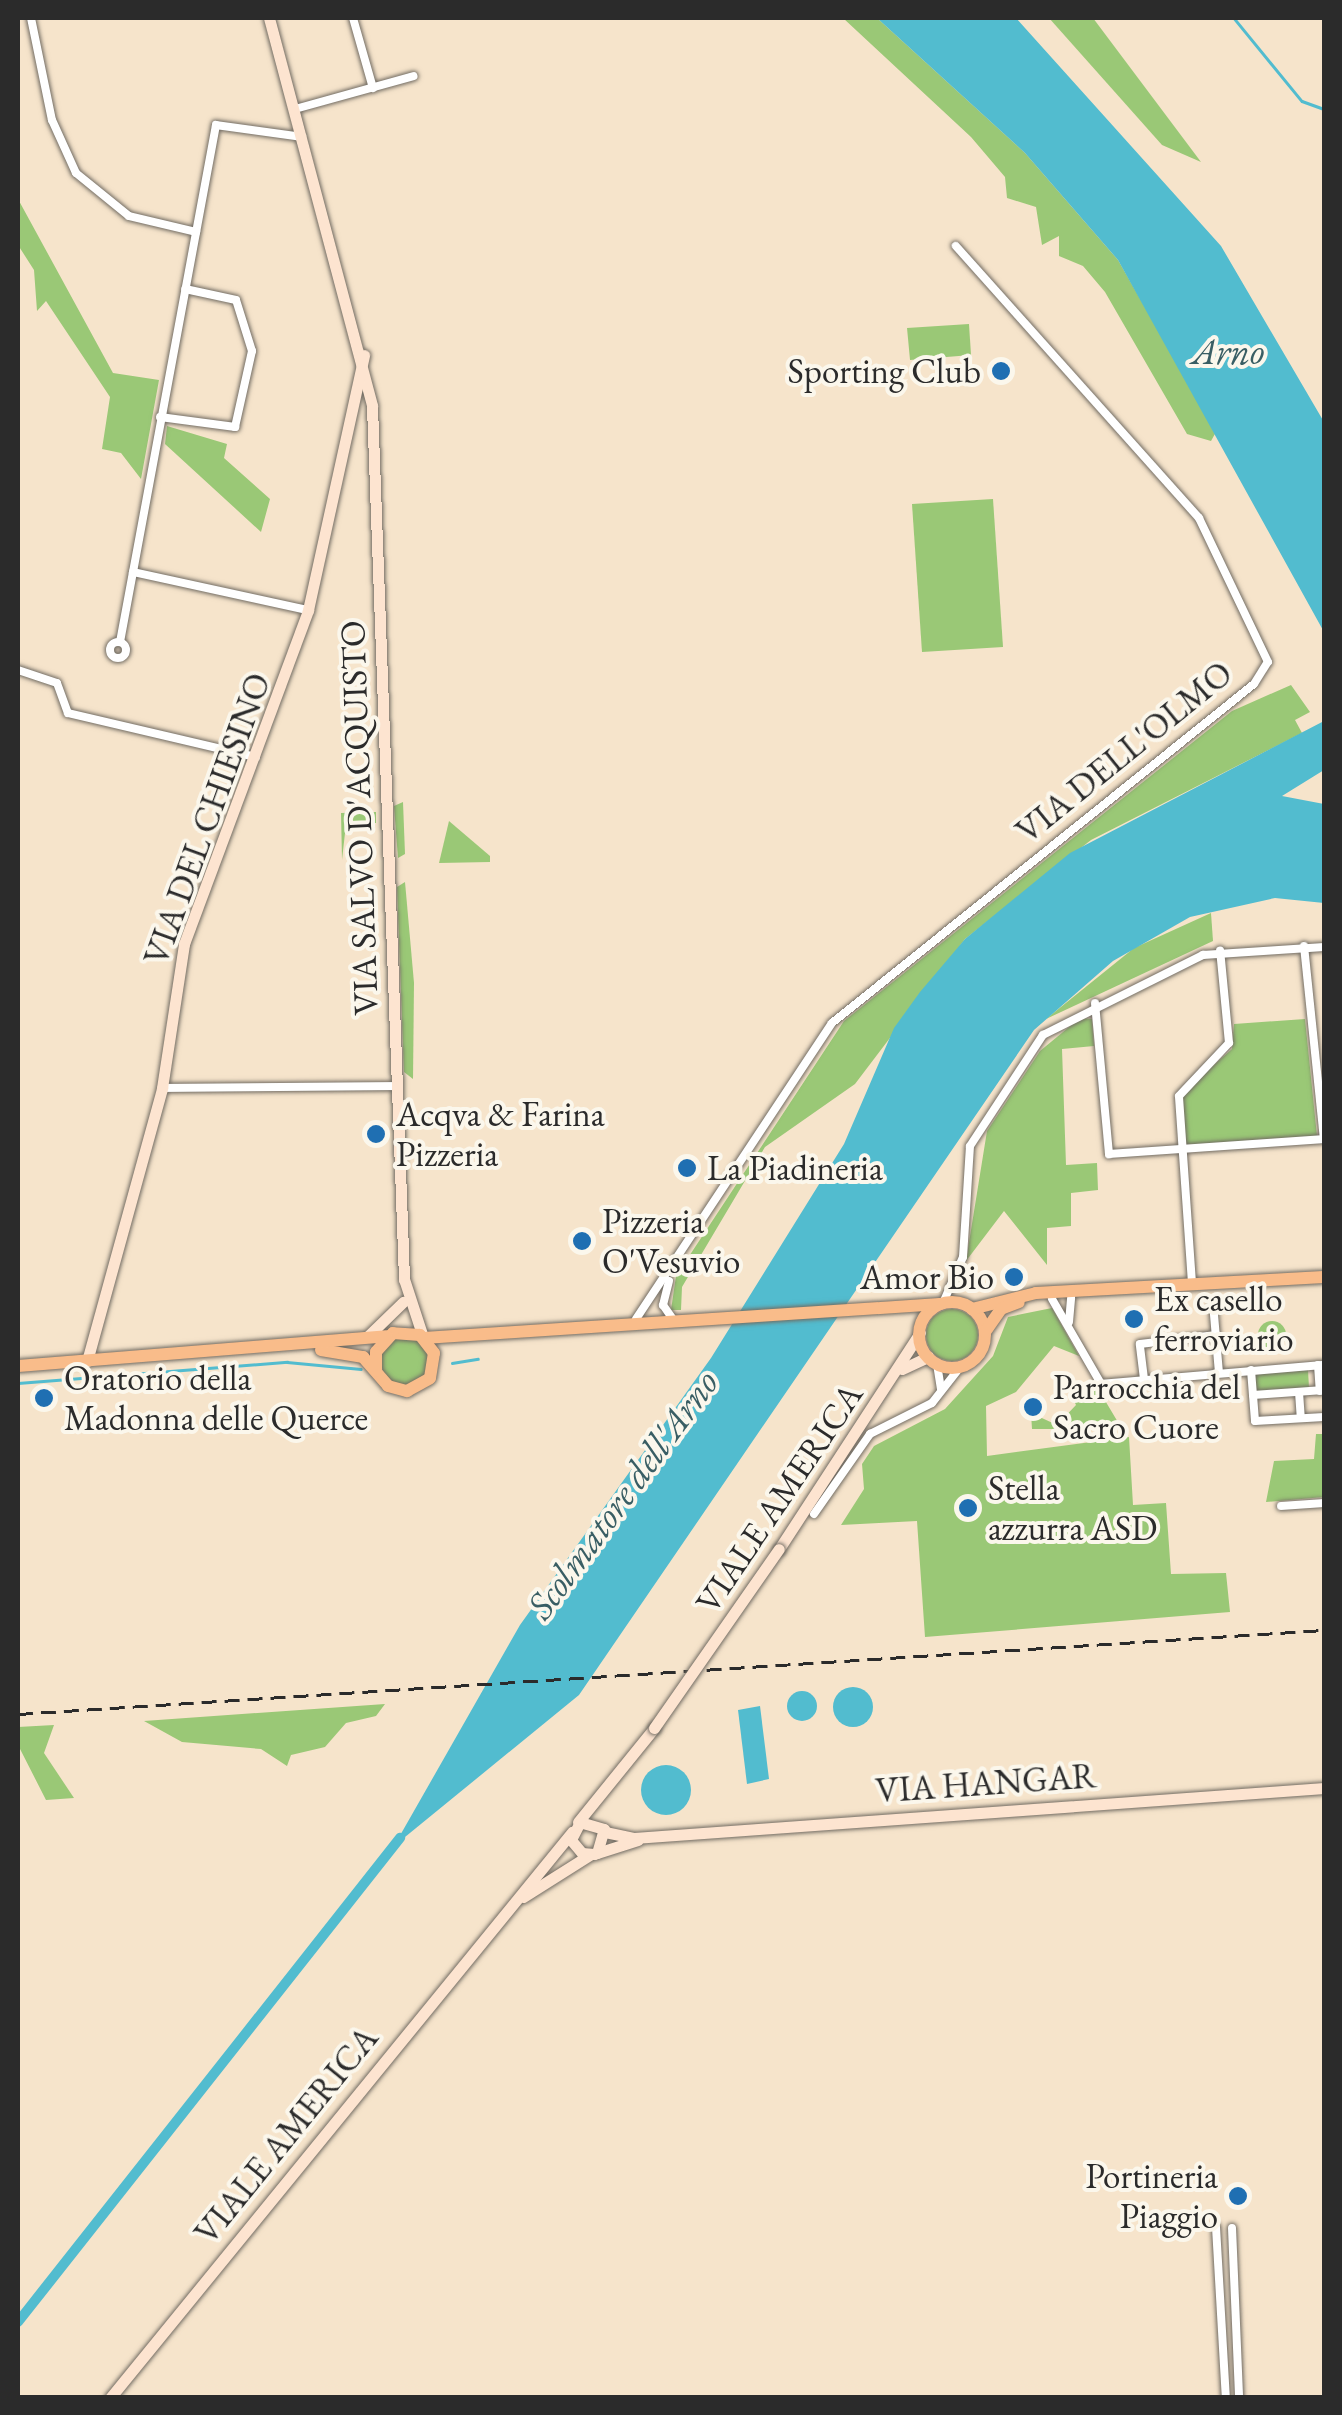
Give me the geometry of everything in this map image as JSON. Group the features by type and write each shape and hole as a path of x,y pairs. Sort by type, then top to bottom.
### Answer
{"main road":[{"path":"905,1304 932,1361 961,1366 979,1354 985,1332 1005,1306 1324,1277"},
{"path":"18,1366 636,1319 905,1304 942,1303 972,1309 1018,1295 1207,1285"},
{"path":"920,1331 942,1303"},
{"path":"972,1309 985,1332"},
{"path":"283,1348 352,1354 407,1391 425,1384 435,1364 476,1339 679,1318"},
{"path":"421,1333 435,1364"},
{"path":"376,1371 388,1336"}],"street":[{"path":"31,18 52,120 76,173 129,216 196,232"},
{"path":"269,18 364,355"},
{"path":"353,18 373,88"},
{"path":"294,109 414,76"},
{"path":"120,642 218,124 302,137"},
{"name":"VIA DELL'OLMO","path":"636,1319 670,1274 832,1022 1254,684 1268,662 1198,518 956,246"},
{"path":"160,416 235,427 252,351 236,300 185,289"},
{"name":"VIA DEL CHIESINO","path":"87,1361 162,1088 184,944 308,610 364,355"},
{"name":"VIA SALVO D'ACQUISTO","path":"364,355 404,1279"},
{"path":"134,572 308,610"},
{"path":"18,670 57,683 68,713 256,757"},
{"path":"1094,1003 1109,1154 1324,1139 1304,946"},
{"path":"942,1303 963,1257 974,1134 1034,1046 1094,1003 1220,950 1324,946"},
{"path":"1192,1283 1181,1087 1228,1043 1220,950"},
{"path":"162,1088 397,1086"},
{"path":"670,1274 663,1305 679,1318"},
{"path":"388,1336 403,1302 404,1279"},
{"path":"404,1279 421,1333"},
{"path":"1071,1298 1071,1332"},
{"path":"1052,1299 1101,1384 1321,1365 1322,1391 1253,1395"},
{"path":"361,1340 388,1325 403,1302"},
{"path":"1213,1304 1219,1373"},
{"name":"VIALE AMERICA","path":"110,2398 654,1728 779,1549 920,1331"},
{"path":"1144,1379 1140,1344 1216,1335"},
{"path":"889,1384 932,1361 940,1395"},
{"path":"814,1514 873,1430 940,1395 961,1366"},
{"path":"1251,1370 1255,1421 1324,1416"},
{"path":"1299,1392 1301,1418"},
{"path":"1280,1506 1324,1503"},
{"name":"VIALE AMERICA","path":"507,1909 594,1853 603,1828 608,1788"},
{"name":"VIA HANGAR","path":"594,1853 652,1836 1324,1788"},
{"path":"594,1853 575,1848 574,1828 603,1828"},
{"name":"VIA HANGAR","path":"603,1828 652,1836"},
{"path":"1216,2228 1226,2398"},
{"path":"1232,2228 1239,2398"}],"green space":[{"path":"843,18 877,18 1025,153 1118,260 1216,432 1211,441 1187,434 1105,292 1083,266 1059,256 1059,236 1042,245 1036,207 1007,198 1005,177 971,137"},
{"path":"1049,18 1093,18 1201,162 1162,145"},
{"path":"18,199 113,373 159,380 141,479 121,453 102,449 110,397 46,301 37,311 34,270 18,245"},
{"path":"969,324 971,355 910,360 907,328"},
{"path":"167,426 227,444 224,458 270,499 261,532 165,444"},
{"path":"993,499 1003,647 922,652 912,504"},
{"path":"1291,685 1310,712 1295,720 1302,733 1091,840 965,939 855,1084 765,1147 682,1287 681,1310 671,1310 676,1276 844,1021 1232,711"},
{"path":"403,802 405,854 398,858 394,806"},
{"path":"376,812 376,823 346,824 342,860 341,813"},
{"path":"449,821 490,856 490,862 439,863"},
{"path":"405,882 414,983 413,1079 404,1072 397,887"},
{"path":"1211,913 1213,941 1046,1019 1134,948"},
{"path":"1080,1018 1092,1019 1094,1046 1062,1049 1066,1165 1097,1163 1098,1190 1071,1193 1071,1226 1047,1228 1047,1265 1004,1211 966,1261 987,1131 1040,1051"},
{"path":"1305,1019 1317,1136 1186,1145 1182,1093 1232,1049 1234,1024"},
{"path":"1052,1308 1079,1356 1054,1346 1016,1392 986,1406 987,1456 1129,1437 1133,1505 1166,1503 1171,1574 1226,1573 1230,1612 925,1637 917,1521 841,1525 864,1489 862,1464 874,1446 945,1409 993,1356 1008,1317"},
{"path":"952,1309 971,1316 978,1335 971,1354 952,1361 933,1354 926,1335 933,1316"},
{"path":"1272,1321 1282,1325 1286,1335 1282,1345 1272,1349 1262,1345 1258,1335 1262,1325"},
{"path":"405,1337 422,1344 429,1361 422,1378 405,1385 388,1378 381,1361 388,1344"},
{"path":"1308,1370 1309,1388 1256,1392 1254,1374"},
{"path":"1097,1387 1122,1429 1032,1429 1031,1413 1057,1425 1076,1405 1069,1390"},
{"path":"1316,1434 1324,1434 1324,1497 1266,1502 1274,1461 1314,1459"},
{"path":"385,1704 376,1716 346,1723 325,1747 291,1755 287,1766 261,1749 182,1742 144,1721"},
{"path":"54,1725 44,1753 74,1798 46,1800 18,1745 18,1727"}],"water":[{"name":"Arno","path":"877,18 1016,18 1221,246 1324,422 1324,632 1118,260 1025,153"},
{"path":"1324,721 1324,770 1282,796 1324,804 1324,903 1275,898 1190,917 1113,961 1034,1030 579,1695 394,1846 520,1625 711,1358 844,1144 894,1028 920,992 965,939 1070,853"},
{"path":"853,1687 867,1693 873,1707 867,1721 853,1727 839,1721 833,1707 839,1693"},
{"path":"802,1691 813,1695 817,1706 813,1717 802,1721 791,1717 787,1706 791,1695"},
{"path":"760,1706 769,1779 747,1784 738,1710"},
{"path":"666,1765 684,1772 691,1790 684,1808 666,1815 648,1808 641,1790 648,1772"}],"waterway":[{"path":"1234,18 1302,101 1324,109"},
{"path":"452,1363 478,1359"},
{"path":"18,1383 287,1362 361,1369"},
{"name":"Scolmatore dell'Arno","path":"18,2322 400,1838"}],"railway":[{"path":"18,1714 1324,1630"}],"place":[{"name":"Sporting Club","path":"1001,371"},
{"name":"Acqva & Farina Pizzeria","path":"376,1134"},
{"name":"La Piadineria","path":"687,1168"},
{"name":"Pizzeria O'Vesuvio","path":"582,1241"},
{"name":"Amor Bio","path":"1014,1277"},
{"name":"Ex casello ferroviario","path":"1134,1319"},
{"name":"Oratorio della Madonna delle Querce","path":"44,1398"},
{"name":"Parrocchia del Sacro Cuore","path":"1033,1407"},
{"name":"Stella azzurra ASD","path":"968,1508"},
{"name":"Portineria Piaggio","path":"1238,2196"}]}
